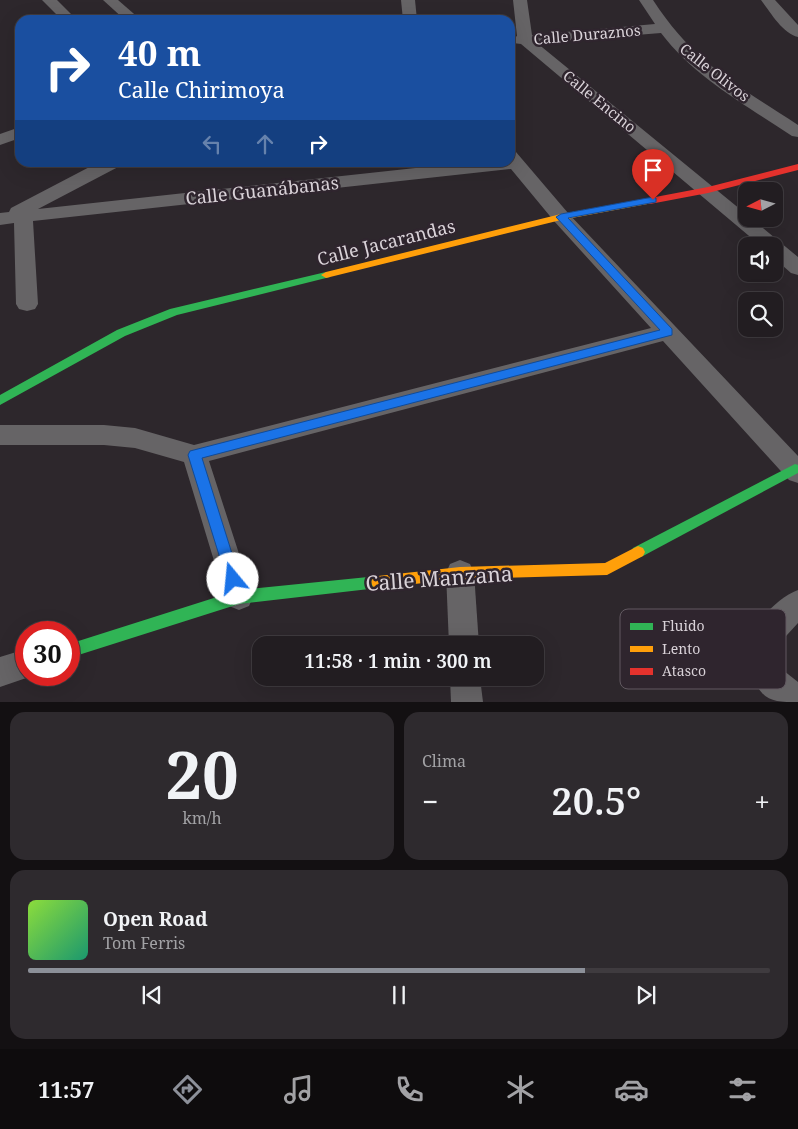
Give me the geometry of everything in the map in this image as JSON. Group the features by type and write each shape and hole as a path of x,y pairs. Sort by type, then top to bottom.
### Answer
{"street":[{"path":"49,0 65,15"},
{"path":"110,0 128,15"},
{"path":"408,0 410,15"},
{"path":"518,40 520,0"},
{"name":"Calle Olivos","path":"646,0 664,28 688,55 719,79 798,132"},
{"path":"768,0 779,16 798,33"},
{"name":"Calle Duraznos","path":"518,40 664,28"},
{"name":"Calle Encino","path":"518,40 708,190 762,237"},
{"path":"0,140 15,134"},
{"path":"515,161 561,217 796,471"},
{"path":"27,304 10,218 105,167"},
{"name":"Calle Guanábanas","path":"10,218 445,167"},
{"name":"Calle Jacarandas","path":"0,400 121,333 174,312 561,217 708,190 798,167"},
{"name":"Calle Encino","path":"783,255 798,268"},
{"path":"0,435 104,435 135,438 194,455 668,332"},
{"path":"194,455 239,597"},
{"name":"Calle Manzana","path":"80,648 239,597 460,573 607,569 796,471"},
{"path":"460,573 464,636"},
{"path":"786,615 798,603"},
{"path":"0,672 15,667"},
{"path":"466,686 467,702"},
{"path":"782,689 798,701"}],"traffic: fast":[{"path":"0,400 121,333 174,312 326,275"},
{"path":"638,552 795,469"},
{"path":"80,648 239,597 378,582"}],"traffic: slow":[{"path":"326,275 561,217 650,201"},
{"path":"378,582 460,573 607,569 638,552"}],"traffic: jam":[{"path":"650,201 708,190 798,167"}],"route":[{"path":"233,579 194,455 668,332 561,217 653,200"}]}
